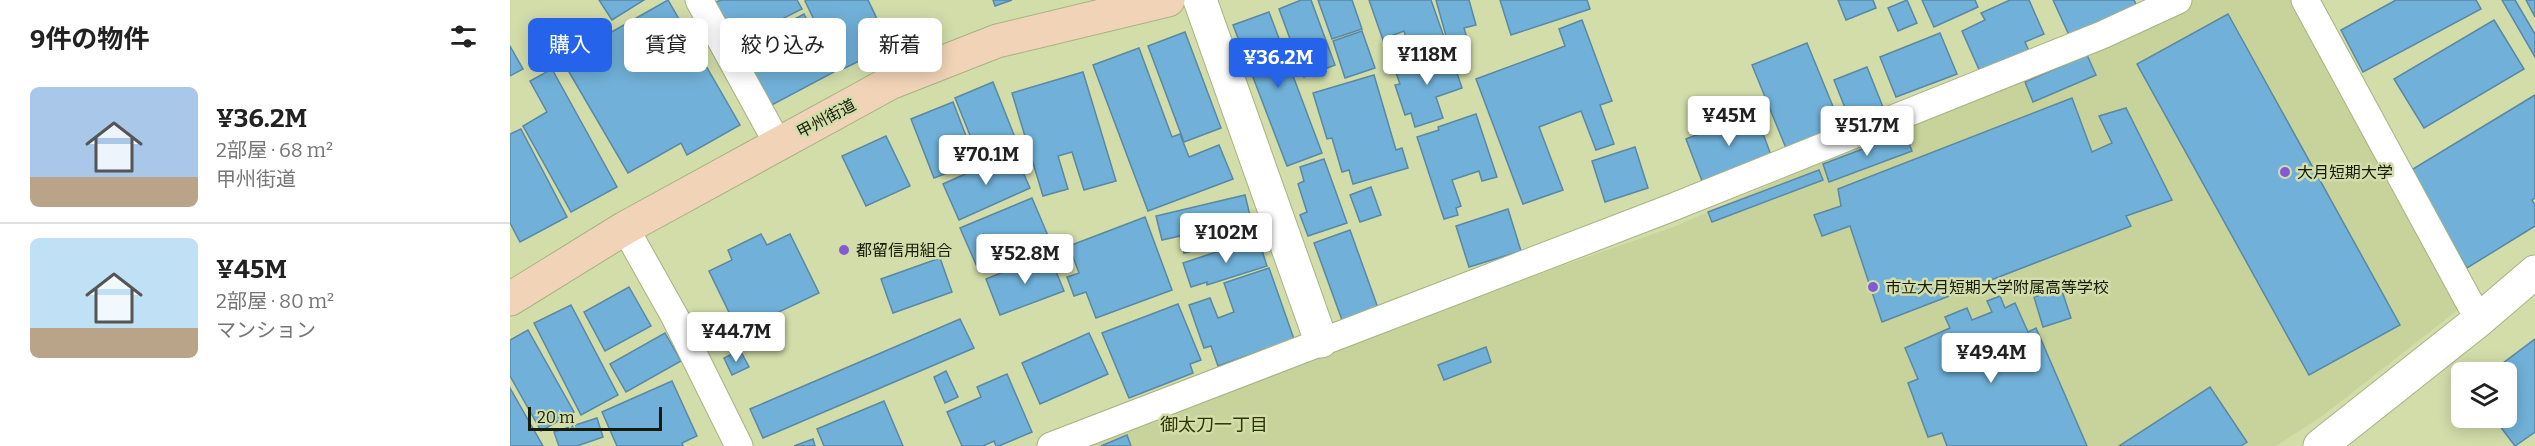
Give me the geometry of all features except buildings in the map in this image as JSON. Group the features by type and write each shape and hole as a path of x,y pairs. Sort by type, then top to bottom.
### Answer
{"street":[{"name":"甲州街道","path":"510,299 625,228 890,83 997,41 1168,0"},
{"path":"1200,0 1321,341"},
{"path":"2320,446 2479,320 2535,272"}],"lane":[{"path":"699,0 778,144"},
{"path":"1051,446 1668,209 2102,35 2178,0"},
{"path":"2305,0 2479,320"},
{"path":"625,228 675,317 739,446"}],"shaded area":[{"name":"市立大月短期大学附属高等学校","path":"2188,0 2296,0 2464,305 2321,417 2276,446 1075,446 1324,349 1676,226"}],"place":[{"name":"大月短期大学","path":"2285,172"},
{"name":"都留信用組合","path":"844,250"},
{"name":"市立大月短期大学附属高等学校","path":"1873,287"}],"district":[{"name":"御太刀一丁目","path":"1214,425"}]}
